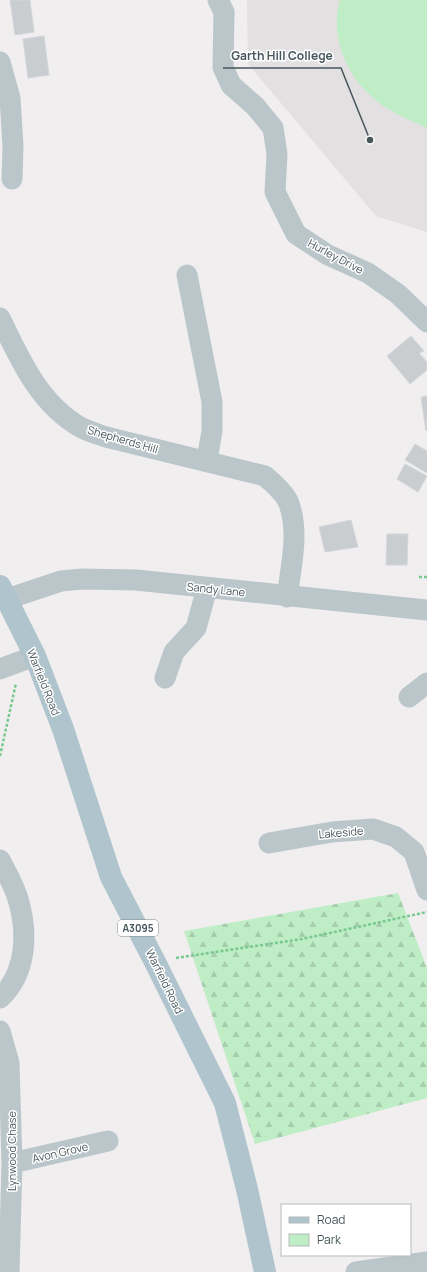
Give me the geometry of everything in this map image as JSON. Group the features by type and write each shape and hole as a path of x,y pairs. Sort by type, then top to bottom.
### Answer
{"main road":[{"name":"Warfield Road","path":"4,593 35,656 63,729 111,877 225,1103 247,1189 265,1272"}],"street":[{"name":"Hurley Drive","path":"218,0 224,12 223,67 231,84 255,106 273,128 277,154 275,192 296,234 328,255 368,273 398,294 427,322"},
{"path":"0,62 10,98 13,146 12,179"},
{"path":"187,275 212,402 212,431 207,460"},
{"name":"Shepherds Hill","path":"0,318 33,382 52,404 68,418 83,428 106,437 207,460 265,476 278,488 287,500 292,518 294,539 287,597"},
{"name":"Sandy Lane","path":"4,593 61,581 82,579 136,580 287,597 427,610"},
{"path":"165,678 174,652 196,628 207,588"},
{"path":"9,674 35,656"},
{"path":"409,697 427,683"},
{"name":"Lakeside","path":"269,843 332,832 373,829 396,837 414,852 427,890"},
{"path":"0,860 18,899 25,941 18,975 7,992 0,998"},
{"name":"Lynwood Chase","path":"0,1031 9,1063 12,1163 9,1272"},
{"name":"Avon Grove","path":"12,1163 108,1141"},
{"path":"356,1272 427,1262"}],"path":[{"path":"419,577 427,577"},
{"path":"0,756 9,674"},
{"path":"155,962 302,939 427,912"}],"shaded area":[{"path":"247,0 427,0 427,232 376,216 248,64"}],"green space":[{"path":"340,0 427,0 427,128 402,117 375,100 354,76 340,47 337,32 337,16"},
{"path":"398,893 427,968 427,1098 255,1144 184,931"}],"building":[{"path":"10,0 30,0 34,32 15,35"},
{"path":"44,36 49,75 28,78 23,39"},
{"path":"411,336 424,351 419,353 427,362 427,370 410,384 387,356"},
{"path":"427,396 427,430 426,431 421,397"},
{"path":"415,444 427,451 427,473 405,460"},
{"path":"405,464 427,476 418,492 397,479"},
{"path":"351,520 358,547 325,552 319,527"},
{"path":"387,534 408,534 407,565 386,565"}],"place":[{"name":"Garth Hill College","path":"370,140"}]}
